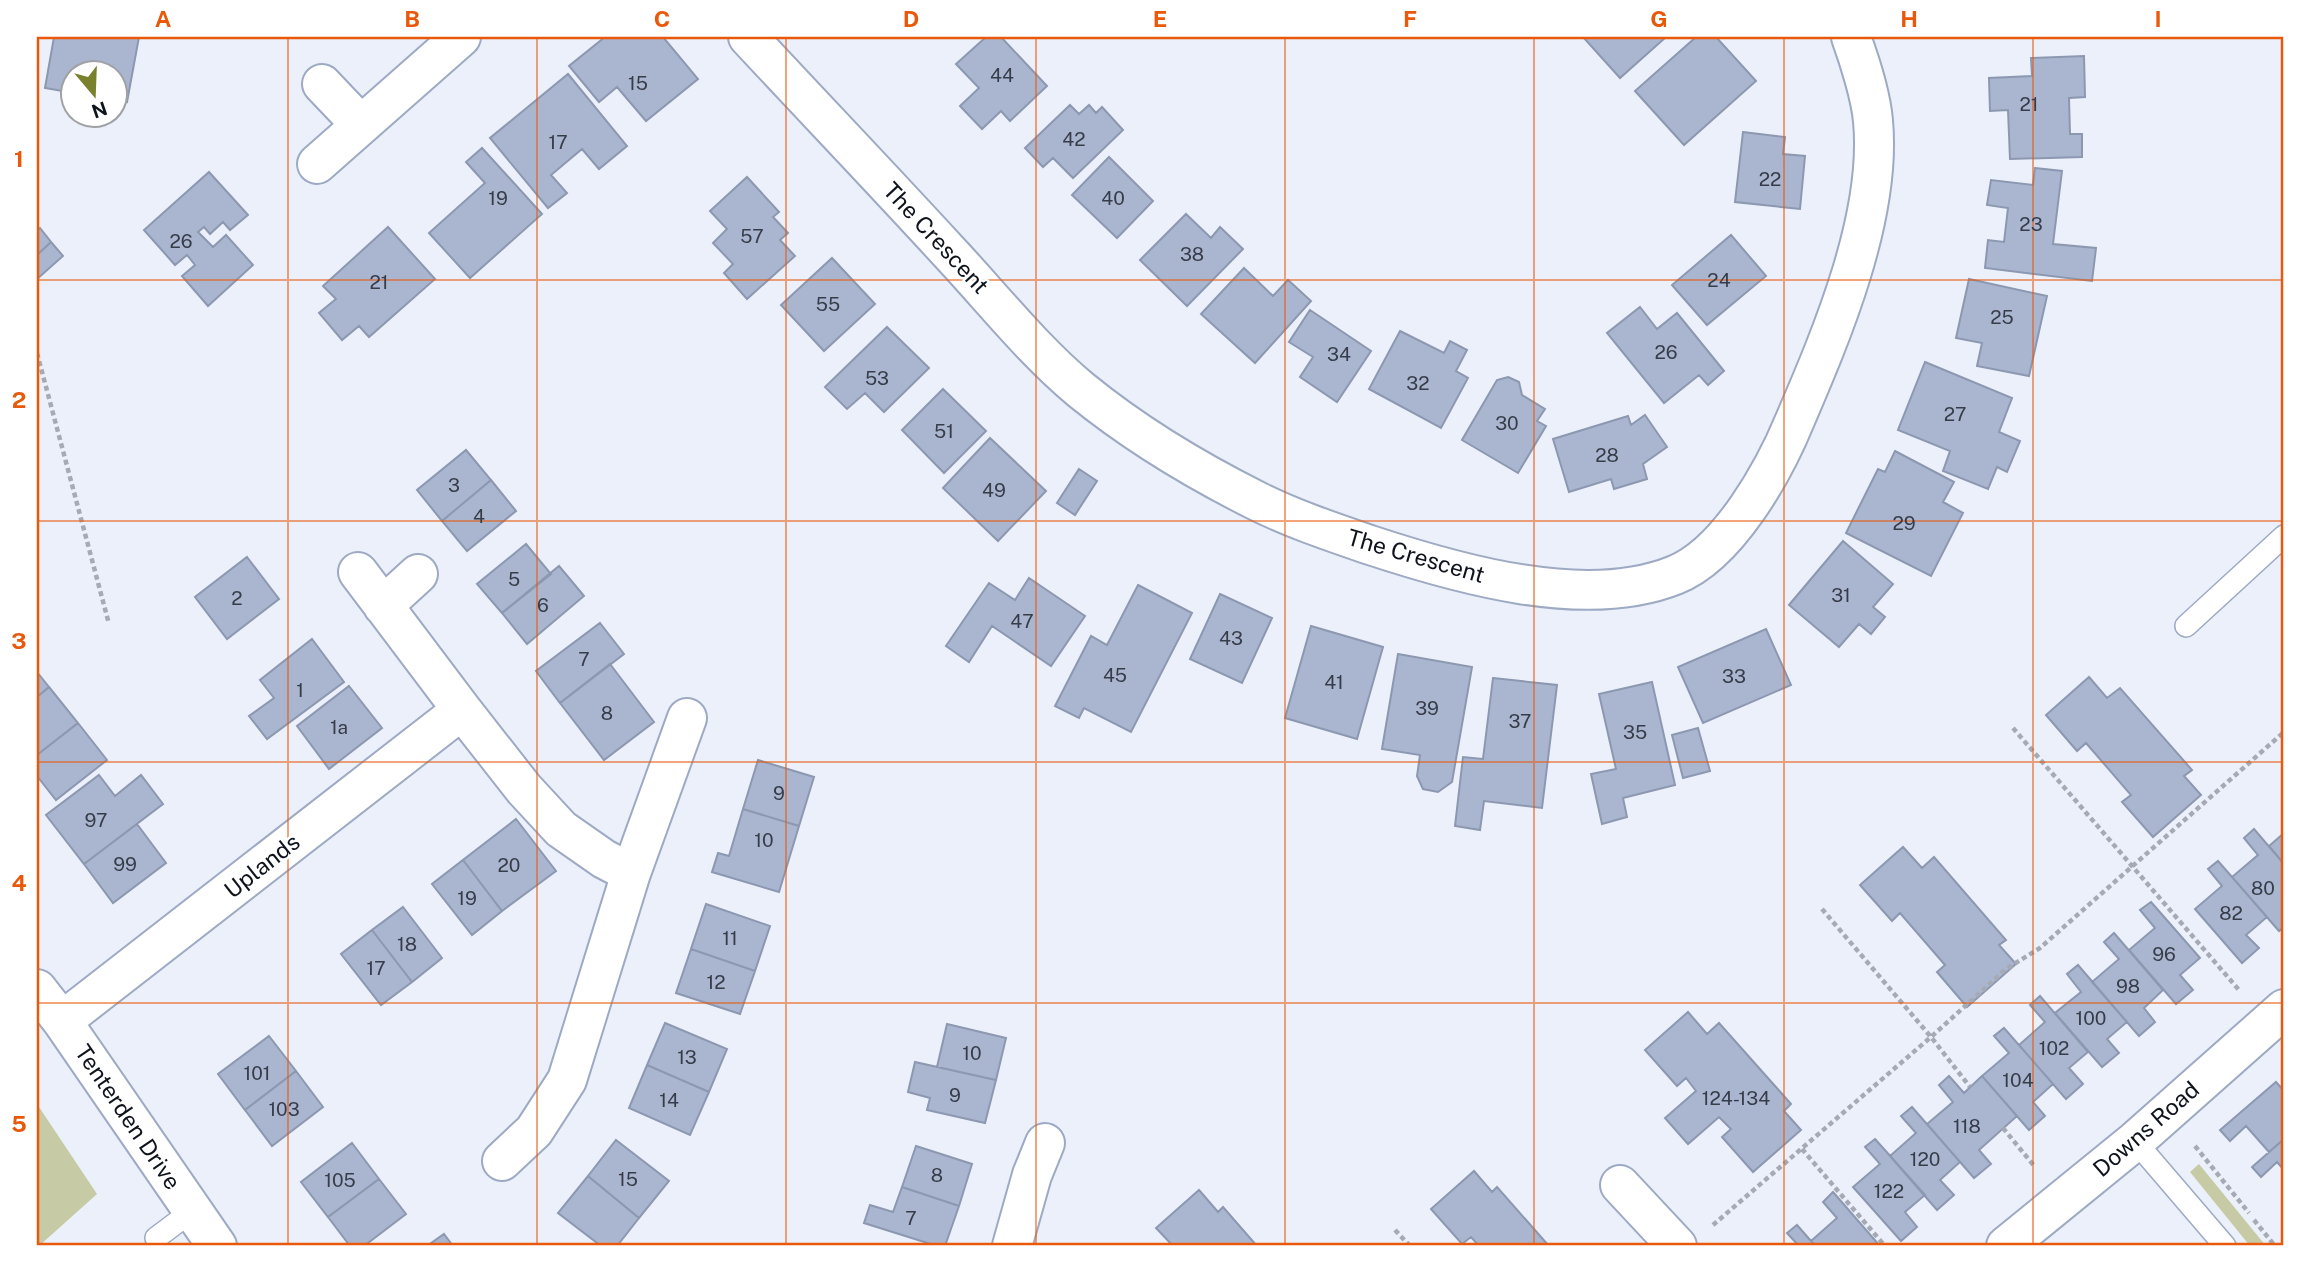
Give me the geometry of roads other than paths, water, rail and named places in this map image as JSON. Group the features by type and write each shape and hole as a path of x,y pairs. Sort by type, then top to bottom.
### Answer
{"street":[{"path":"317,164 461,37"},
{"name":"The Crescent","path":"748,37 1027,337 1077,386 1121,421 1178,458 1259,502 1335,533 1432,565 1512,583 1591,590 1628,588 1677,574 1708,554 1737,523 1791,429 1826,348 1842,302 1868,204 1873,160 1873,118 1851,37"},
{"path":"323,84 361,125"},
{"path":"358,572 524,789 561,829 604,859 631,873"},
{"path":"383,606 418,574"},
{"name":"Uplands","path":"62,1021 461,710"},
{"path":"502,1161 523,1121 567,1080 631,873 687,718"},
{"name":"Tenterden Drive","path":"37,989 62,1021 217,1246"},
{"name":"Downs Road","path":"2006,1246 2135,1141 2276,1016"},
{"path":"1012,1246 1045,1167"},
{"path":"1620,1185 1690,1239"}],"lane":[{"path":"2186,626 2284,536"},
{"path":"2135,1141 2225,1246"},
{"path":"156,1238 192,1211"}]}
